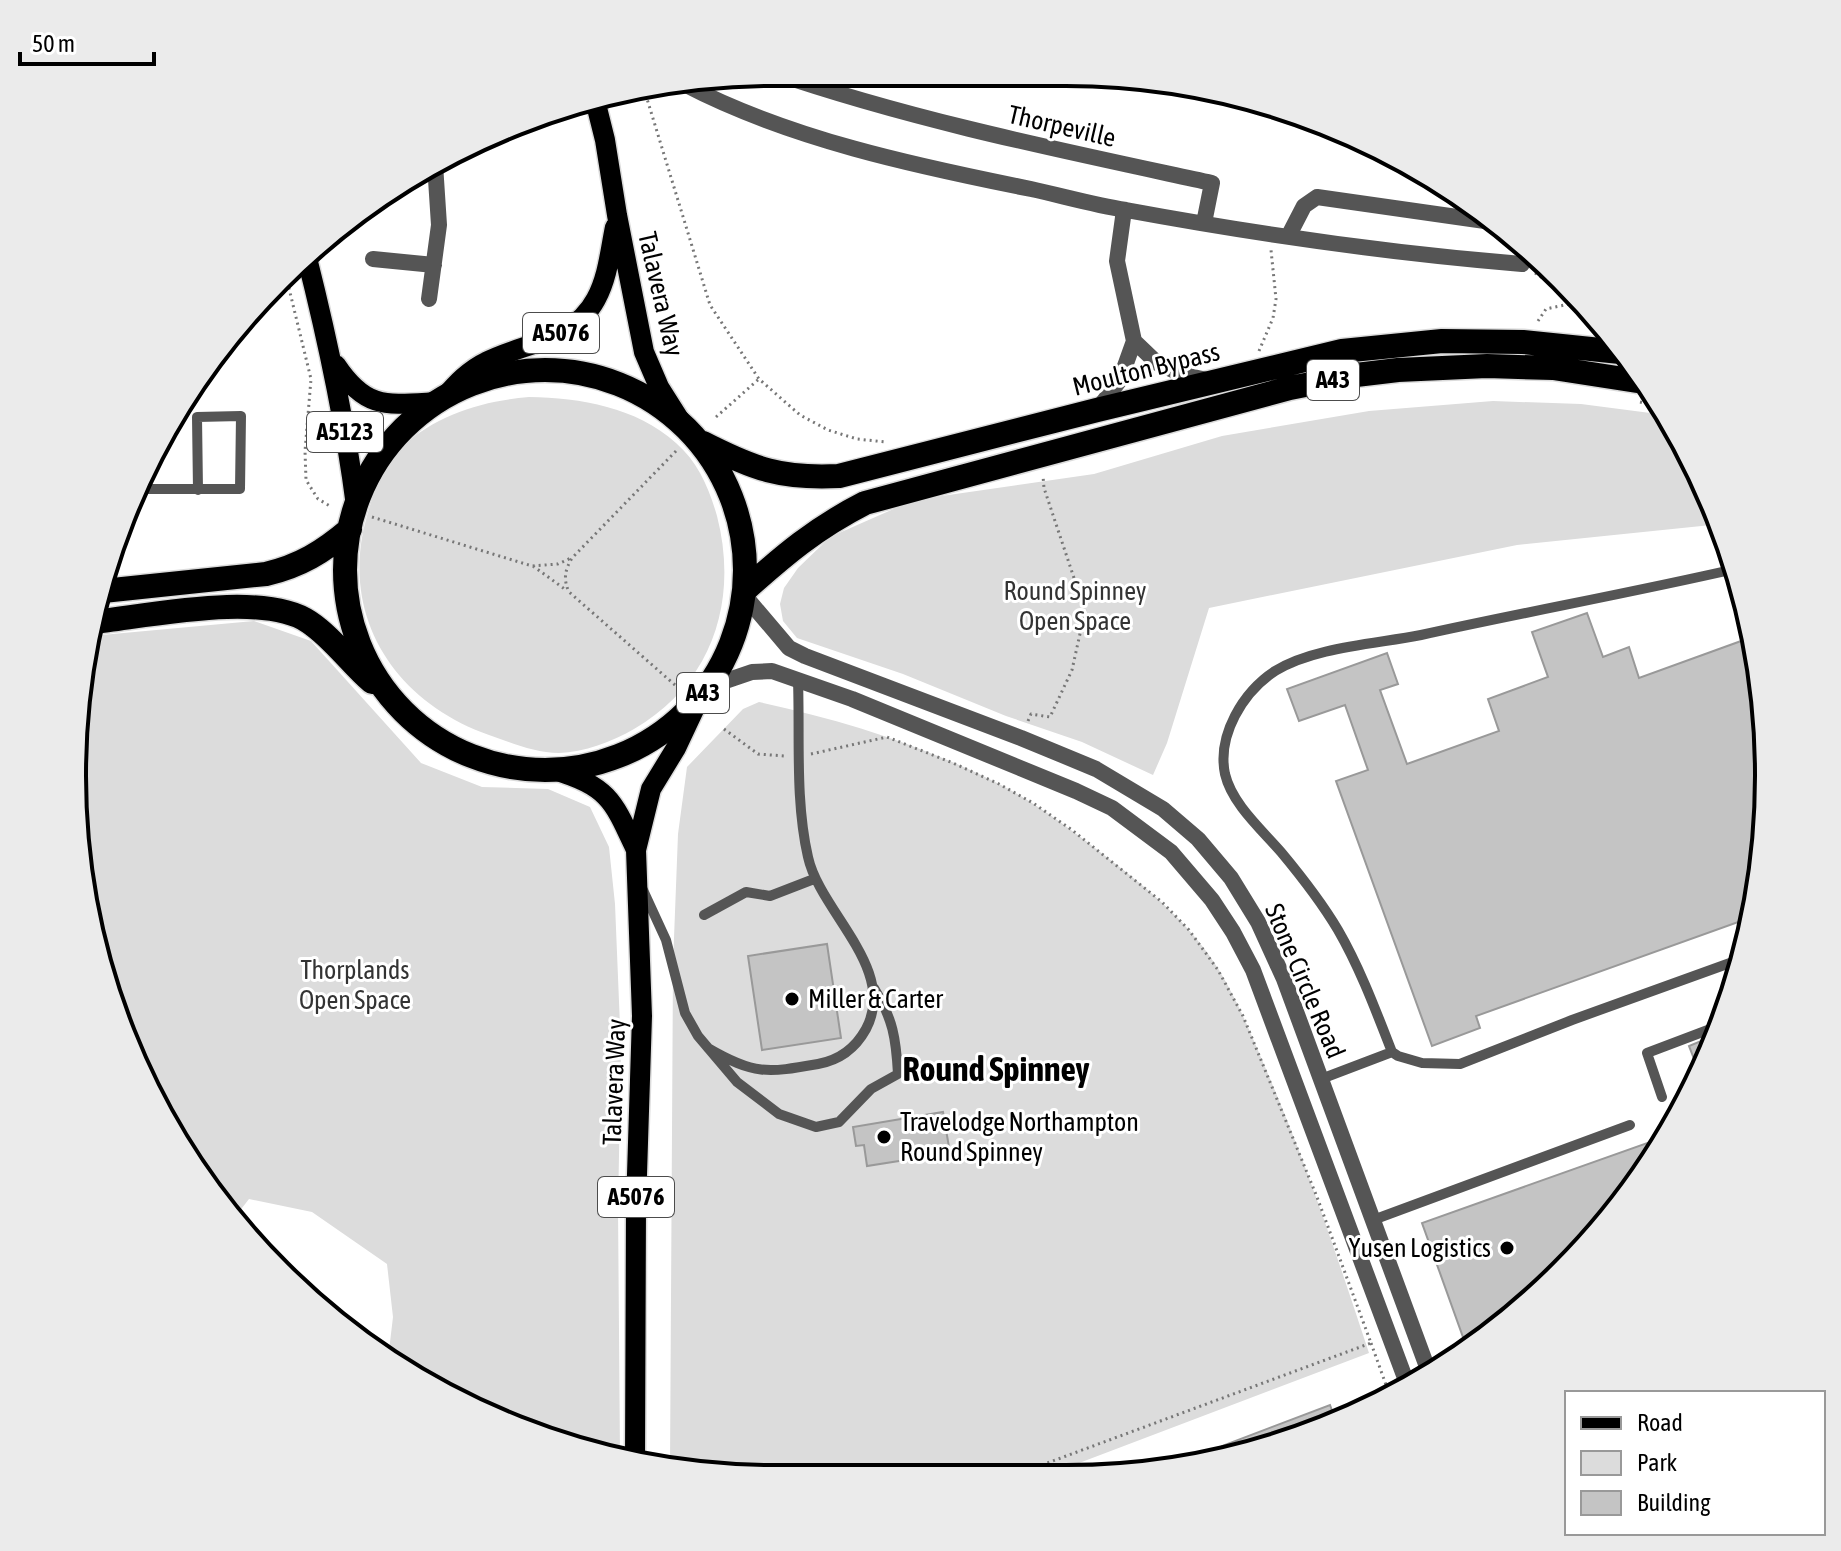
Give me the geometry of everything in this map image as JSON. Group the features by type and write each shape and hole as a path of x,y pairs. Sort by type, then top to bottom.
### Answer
{"highway":[{"name":"Moulton Bypass","path":"685,439 770,473 804,478 839,476 1342,351 1442,341 1523,342 1609,351"},
{"name":"A43","path":"744,593 783,556 827,522 865,503 1290,388 1398,370 1487,366 1553,368 1635,390"},
{"name":"A43","path":"104,621 249,607 281,609 307,621 398,705 431,734 469,755 511,767 554,770 582,767 635,749 681,717 704,692 732,643 744,593 742,537 731,495 716,467 685,439 657,405 599,377 568,371 535,370 503,374 473,383 440,400 410,422 369,475 345,566 348,604 364,652 375,675 398,705"},
{"name":"A43","path":"111,590 286,570 316,557 359,517"}],"main road":[{"name":"Talavera Way","path":"597,109 644,352 685,439"},
{"name":"Talavera Way","path":"440,400 486,361 555,337 580,320 596,300 606,274 617,215"},
{"name":"A5123","path":"309,268 332,358 359,517"},
{"name":"A5123","path":"332,358 349,384 361,395 397,405 440,400"},
{"name":"Talavera Way","path":"635,1451 636,1206 642,1016 636,850 651,789 704,692"},
{"name":"Talavera Way","path":"554,770 586,780 601,791 620,816 636,850"}],"street":[{"name":"Thorpeville","path":"816,86 882,107 1026,143 1212,183 1204,223"},
{"path":"700,90 793,129 971,177 1124,210 1357,247 1520,257"},
{"path":"429,299 439,225 436,176"},
{"path":"1289,235 1304,206 1317,197 1473,219"},
{"path":"1097,410 1120,380 1134,341 1117,261 1124,210"},
{"path":"373,259 434,265"},
{"path":"1134,341 1157,363 1184,375 1213,381"},
{"name":"Stone Circle Road","path":"744,593 789,648 1096,769 1163,809 1198,839 1231,878 1258,922 1284,979 1426,1363"},
{"name":"Stone Circle Road","path":"704,692 752,672 772,671 1011,763 1088,797 1144,830 1171,852 1194,876 1233,932 1253,970 1404,1376"}],"lane":[{"path":"148,490 198,490 240,489 241,416 197,417 198,490"},
{"path":"1724,571 1554,609 1478,621 1308,657 1273,673 1246,698 1229,727 1224,754 1225,775 1235,797 1291,865 1338,931 1375,1008 1392,1052 1398,1056 1422,1063 1460,1064 1729,963"},
{"path":"637,878 666,940 685,1013 708,1048 737,1082 779,1114 816,1127 839,1122 871,1089 898,1074 896,1038 888,1011 872,986 859,952 814,879 803,835 798,680"},
{"path":"704,915 746,892 770,896 814,879"},
{"path":"708,1048 732,1062 755,1070 773,1072 829,1062 844,1055 863,1035 871,1015 872,986"},
{"path":"1662,1097 1647,1053 1706,1031"},
{"path":"1321,1079 1392,1052"},
{"path":"1373,1220 1630,1125"}],"path":[{"path":"647,98 710,305 759,379 716,417"},
{"path":"1258,355 1273,318 1276,299 1269,232"},
{"path":"289,287 311,379 305,451 306,480 318,499 330,506"},
{"path":"1523,342 1546,309 1568,304"},
{"path":"569,592 565,572 572,558 685,439"},
{"path":"1021,738 1031,714 1050,717 1072,670 1085,611 1044,488 1037,457"},
{"path":"359,517 532,566 569,592 675,685"},
{"path":"532,566 558,564 572,558"},
{"path":"724,729 758,754 800,756 887,737 999,784 1072,830 1162,902 1189,930 1218,970 1243,1016 1276,1094 1386,1385"},
{"path":"999,784 1011,763"},
{"path":"1042,1465 1371,1343"}],"green space":[{"path":"529,397 607,407 643,421 676,443 691,458 702,476 717,516 723,548 721,609 713,638 683,689 634,729 598,746 578,751 550,753 489,735 456,720 426,701 401,678 382,651 368,621 361,588 360,553 367,516 380,479 395,454 430,426 461,411"},
{"name":"Round Spinney Open Space","path":"1493,401 1581,404 1652,413 1684,471 1708,525 1517,545 1209,608 1167,743 1153,775 1082,742 1006,716 903,674 797,638 783,621 780,604 784,588 798,568 830,537 914,500 1094,474 1222,436 1369,411"},
{"name":"Thorplands Open Space","path":"254,621 311,641 421,763 482,787 548,789 590,807 609,847 615,904 621,1050 618,1208 620,1447 512,1413 431,1373 392,1349 389,1347 393,1317 387,1264 312,1212 249,1199 240,1210 202,1159 178,1120 138,1039 109,954 99,910 87,821 86,776 87,730 100,635"},
{"path":"759,702 821,717 941,757 999,784 1042,809 1083,839 1140,884 1183,924 1219,970 1251,1034 1309,1177 1369,1353 1074,1465 776,1465 730,1464 670,1457 673,964 678,834 687,767 743,709"}],"building":[{"path":"1587,613 1603,657 1629,647 1639,678 1742,641 1754,730 1755,776 1754,821 1739,922 1476,1016 1480,1028 1432,1046 1336,781 1368,770 1345,705 1299,721 1287,689 1387,653 1398,684 1380,690 1407,764 1499,731 1488,699 1548,677 1532,632"},
{"path":"827,944 841,1038 762,1050 748,956"},
{"path":"1702,1040 1694,1059 1689,1046"},
{"path":"943,1112 950,1153 867,1166 864,1145 856,1146 853,1127"},
{"name":"Yusen Logistics","path":"1649,1142 1613,1195 1553,1263 1520,1294 1464,1339 1422,1223"},
{"path":"1330,1405 1332,1411 1244,1442 1222,1446"}],"place":[{"name":"Miller & Carter","path":"792,999"},
{"name":"Travelodge Northampton Round Spinney","path":"884,1137"},
{"name":"Yusen Logistics","path":"1507,1248"}],"district":[{"name":"Round Spinney","path":"996,1069"}]}
